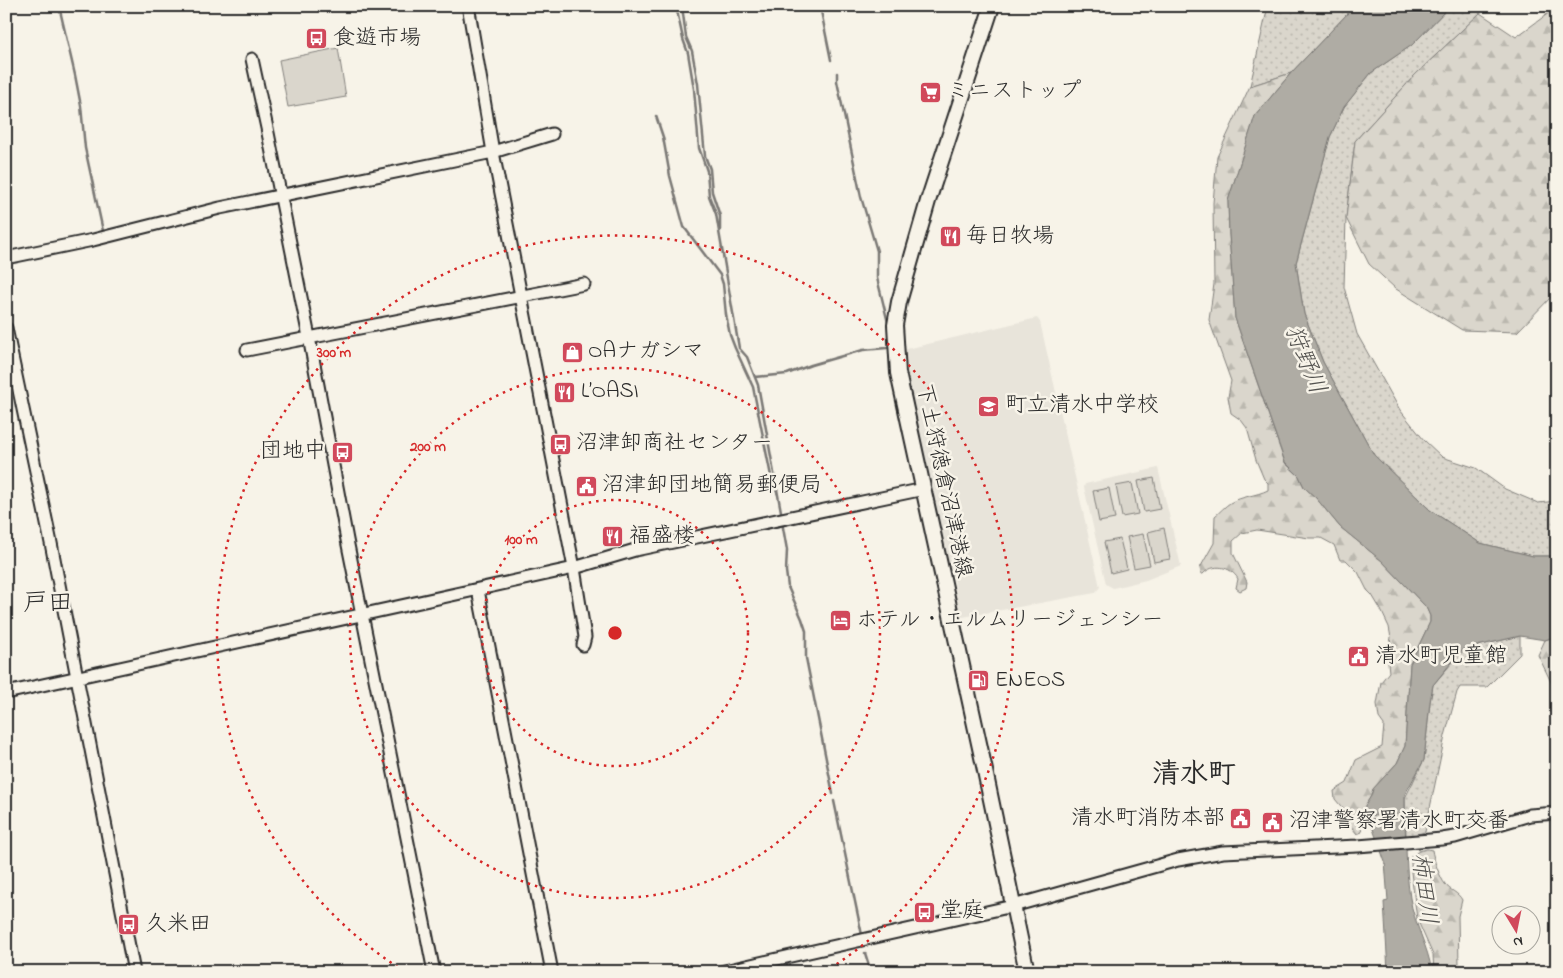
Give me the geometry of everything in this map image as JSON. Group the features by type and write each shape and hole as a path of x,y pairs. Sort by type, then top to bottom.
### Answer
{"main road":[{"name":"下土狩徳倉沼津港線","path":"992,6 928,201 899,302 895,325 898,373 1027,972"}],"street":[{"path":"469,11 493,152 574,568 586,637 583,645"},
{"path":"252,59 281,195 347,540 434,972"},
{"path":"6,258 93,240 210,210 493,152 552,134"},
{"path":"247,350 584,284"},
{"path":"6,328 51,543 134,972"},
{"path":"6,693 478,590 574,568 635,550 924,489"},
{"path":"478,590 552,972"},
{"path":"720,972 1013,906 1206,854 1369,845 1455,837 1530,815 1557,813"}],"shaded area":[{"path":"1037,318 1040,322 1100,587 1095,593 963,617 960,616 954,579 942,550 931,481 901,355 907,349"},
{"path":"1158,468 1181,566 1146,580 1113,588 1106,584 1084,487 1085,484"}],"green space":[{"path":"1268,6 1357,6 1291,73 1250,86"},
{"path":"1450,6 1483,6 1480,13 1415,75 1355,141 1346,218 1344,287 1357,334 1400,410 1424,440 1442,457 1476,468 1505,489 1538,503 1557,501 1557,556 1533,556 1480,543 1430,510 1374,455 1323,362 1304,314 1296,263 1330,137 1344,107 1371,73 1412,45"},
{"path":"1557,7 1557,291 1517,332 1462,330 1396,289 1369,264 1346,218 1355,141 1415,75 1480,13 1516,37"},
{"path":"338,48 346,97 288,107 279,60"},
{"path":"1291,73 1255,116 1228,201 1235,318 1285,463 1299,476 1304,487 1316,498 1340,527 1382,561 1426,607 1430,616 1430,622 1410,664 1405,746 1397,763 1373,789 1360,814 1359,822 1362,832 1357,834 1349,824 1345,811 1335,799 1334,791 1347,783 1356,760 1382,747 1384,725 1379,718 1377,704 1381,682 1389,672 1387,653 1391,638 1389,627 1381,610 1367,590 1358,572 1346,560 1340,560 1334,545 1321,538 1257,530 1242,533 1233,541 1233,553 1247,582 1246,588 1240,591 1236,588 1238,579 1231,571 1217,567 1201,574 1200,568 1214,543 1215,516 1228,504 1268,490 1268,483 1264,479 1256,460 1247,428 1241,420 1231,413 1228,397 1231,381 1209,320 1214,284 1213,203 1217,157 1250,86"},
{"path":"1154,478 1160,509 1144,512 1138,481"},
{"path":"1132,483 1138,514 1122,517 1116,486"},
{"path":"1109,488 1115,519 1099,522 1093,491"},
{"path":"1164,528 1170,559 1154,562 1148,532"},
{"path":"1143,534 1150,565 1134,568 1127,537"},
{"path":"1120,539 1127,569 1111,573 1104,542"},
{"path":"1520,636 1520,654 1487,687 1460,687 1457,692 1445,736 1425,832 1406,837 1405,798 1424,760 1433,685 1464,649"},
{"path":"1557,636 1557,689 1552,684 1538,655 1545,640"},
{"path":"1427,849 1432,850 1437,868 1445,884 1462,900 1458,916 1459,966 1461,972 1434,972 1433,955 1417,919 1411,872 1411,856"}],"water":[{"name":"狩野川","path":"1357,6 1450,6 1412,45 1371,73 1344,107 1330,137 1296,263 1304,314 1323,362 1374,455 1430,510 1480,543 1533,556 1557,556 1557,636 1545,640 1520,636 1464,649 1451,663 1433,685 1424,760 1405,794 1405,815 1392,817 1392,819 1405,818 1410,898 1432,972 1388,972 1384,902 1388,901 1385,862 1369,818 1384,820 1384,817 1360,814 1373,789 1397,763 1405,746 1410,664 1430,622 1430,616 1426,607 1382,561 1340,527 1316,498 1304,487 1299,476 1285,462 1235,318 1228,201 1255,116 1291,73"}],"waterway":[{"path":"59,6 75,75 81,106 85,148 103,231"},
{"path":"676,6 688,53 694,89 699,148 707,171 709,196 716,214 739,348 747,357 758,385 782,517"},
{"path":"682,6 686,37 692,51 698,84 705,156 710,169 712,192 720,216 720,231"},
{"path":"820,6 831,60"},
{"path":"837,73 837,81 861,197 877,251 877,278 889,327"},
{"path":"656,116 663,137 670,176 684,227 720,275 723,284 730,335 753,387 771,476 778,495"},
{"path":"755,377 787,374 863,350 887,348"},
{"path":"782,522 787,550 786,571 788,587 806,631 806,658 833,794"},
{"path":"834,801 862,935"},
{"path":"865,953 871,972"}],"place":[{"name":"食遊市場","path":"317,39"},
{"name":"ミニストップ","path":"931,92"},
{"name":"毎日牧場","path":"950,237"},
{"name":"OAナガシマ","path":"572,352"},
{"name":"L’OASI","path":"565,392"},
{"name":"町立清水中学校","path":"989,406"},
{"name":"沼津卸商社センター","path":"560,444"},
{"name":"団地中","path":"342,452"},
{"name":"沼津卸団地簡易郵便局","path":"586,486"},
{"name":"福盛楼","path":"613,537"},
{"name":"ホテル・エルムリージェンシー","path":"840,621"},
{"name":"清水町児童館","path":"1359,657"},
{"name":"ENEOS","path":"979,681"},
{"name":"清水町消防本部","path":"1241,819"},
{"name":"沼津警察署清水町交番","path":"1273,822"},
{"name":"堂庭","path":"924,912"},
{"name":"久米田","path":"129,925"}],"district":[{"name":"戸田","path":"48,604"},
{"name":"清水町","path":"1194,775"}],"water label":[{"name":"柿田川","path":"1423,889"}]}
